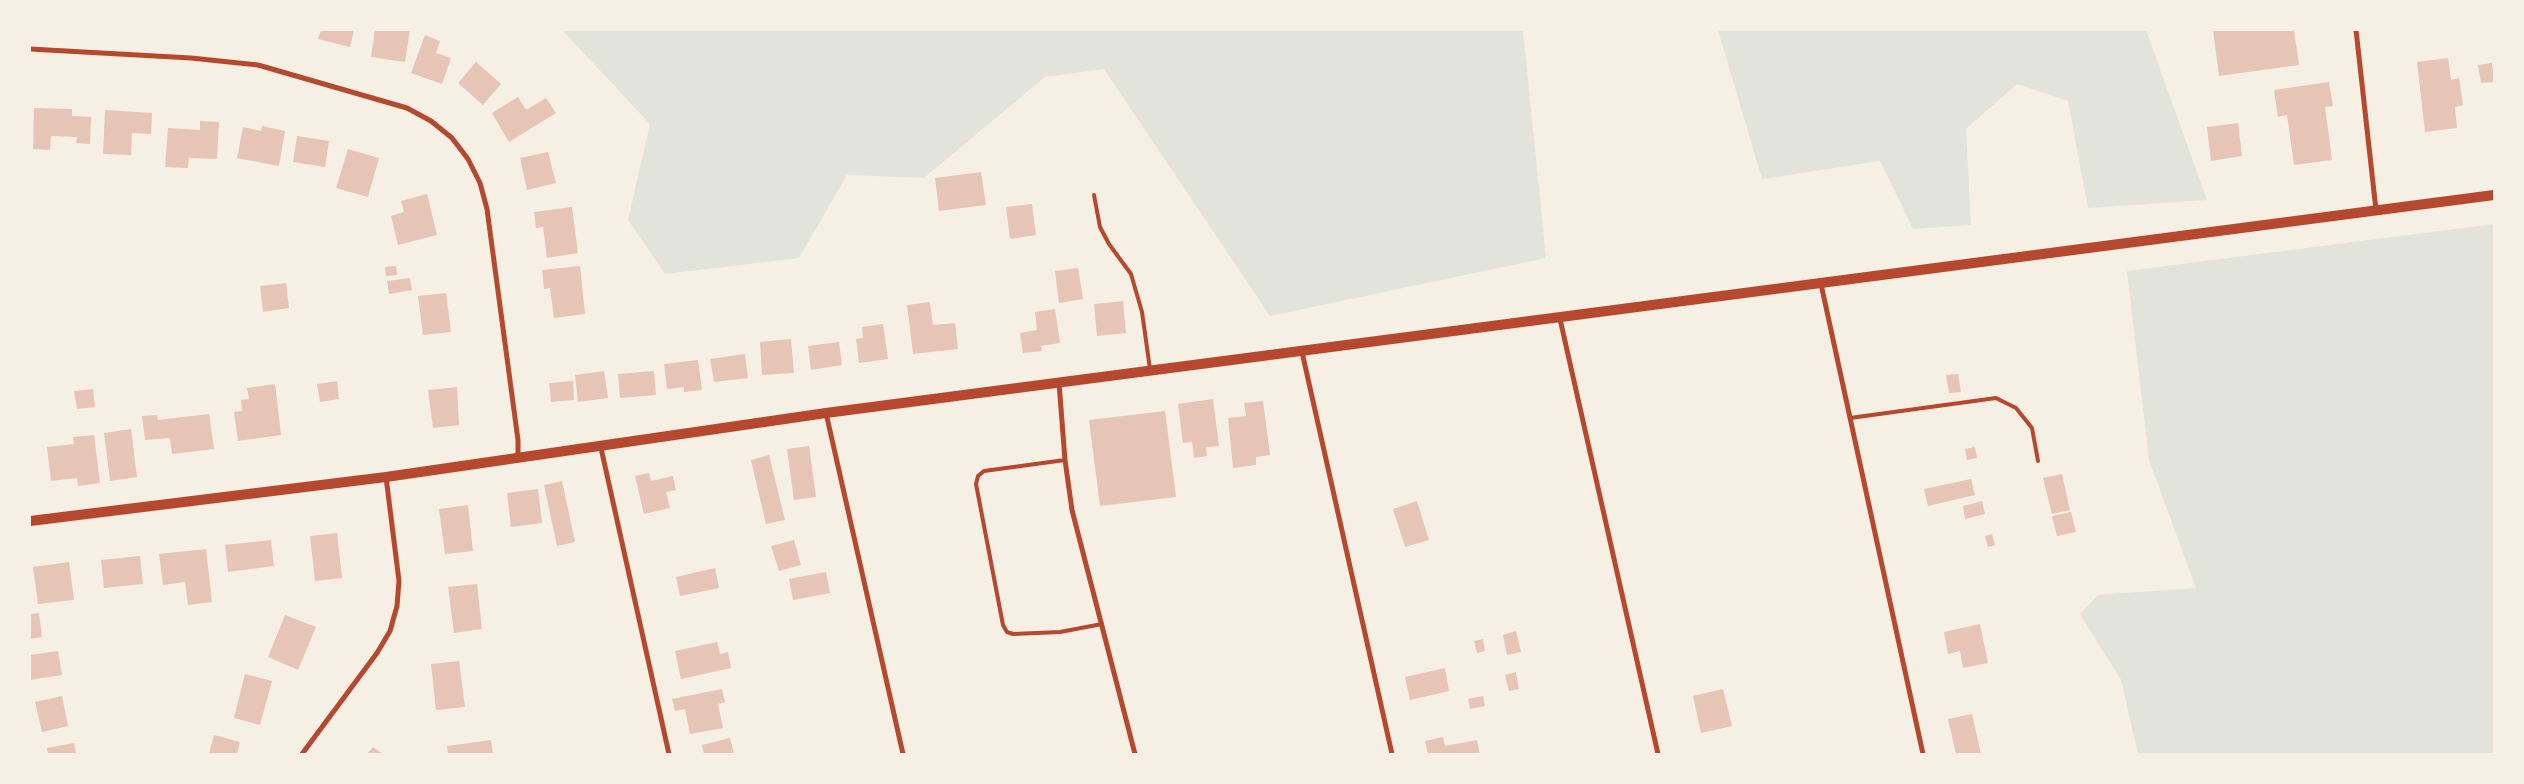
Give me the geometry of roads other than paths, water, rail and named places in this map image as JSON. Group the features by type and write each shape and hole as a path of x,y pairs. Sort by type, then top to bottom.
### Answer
{"main road":[{"path":"30,521 386,477 601,448 826,413 2494,195"}],"street":[{"path":"2356,30 2376,210"},
{"path":"30,49 191,58 258,65 407,108 431,121 452,138 468,159 476,175 487,209 518,440 518,458"},
{"path":"1821,284 1923,754"},
{"path":"1560,318 1658,754"},
{"path":"1302,352 1392,754"},
{"path":"1059,384 1065,460 1072,510 1135,754"},
{"path":"826,413 903,754"},
{"path":"601,448 670,754"},
{"path":"302,754 377,653 390,630 397,606 399,581 386,477"}],"lane":[{"path":"1094,195 1100,227 1109,244 1131,274 1142,312 1150,372"},
{"path":"1850,418 1996,398 2016,408 2032,428 2038,461"},
{"path":"1065,460 984,471 978,476 976,484 1003,625 1007,632 1013,634 1060,632 1102,624"}]}
